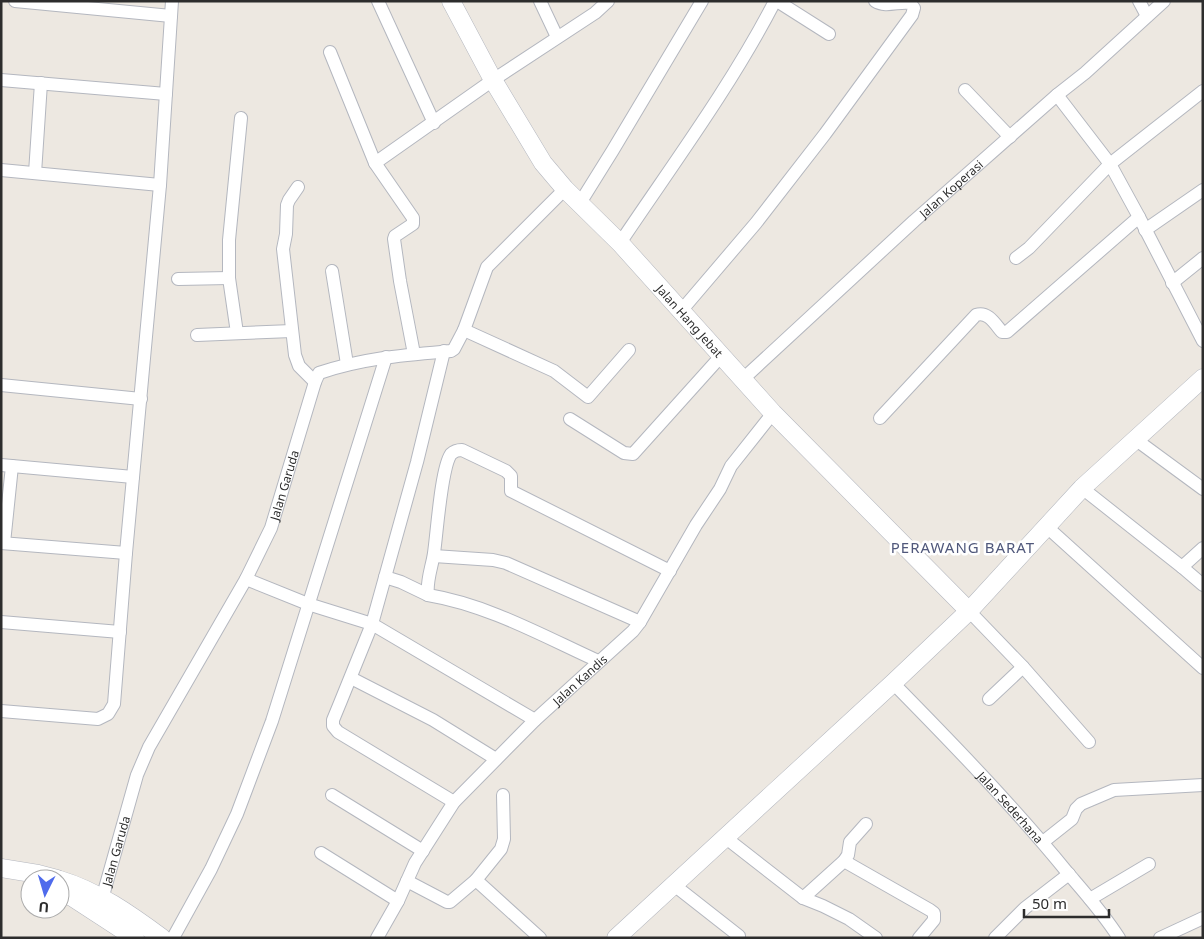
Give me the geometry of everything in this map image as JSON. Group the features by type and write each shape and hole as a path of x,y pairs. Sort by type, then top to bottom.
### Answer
{"street":[{"path":"15,1 171,16"},
{"path":"1,711 98,719 104,717 112,710 114,704 160,185 172,1"},
{"path":"378,1 434,122"},
{"name":"Jalan Hang Jebat","path":"451,1 493,80 543,163 565,189 620,242 773,413 969,611"},
{"path":"540,1 557,37"},
{"path":"375,163 493,80 595,13 608,1"},
{"path":"580,203 702,1"},
{"path":"620,242 743,57 776,1 829,34"},
{"path":"681,311 756,223 912,15 914,8 910,3 879,4 875,1"},
{"path":"1139,1 1147,16"},
{"name":"Jalan Koperasi","path":"743,380 914,220 1057,95 1085,73 1164,1"},
{"path":"330,52 375,163 412,218 413,224 395,236 394,239 414,354"},
{"path":"1,80 166,94"},
{"path":"35,173 41,83"},
{"path":"965,90 1010,137"},
{"path":"1016,258 1029,248 1110,164 1203,91"},
{"path":"1057,95 1110,164 1203,341"},
{"path":"238,333 229,278 229,240 241,118"},
{"path":"1,170 160,185"},
{"path":"298,187 287,205 286,234 283,249 295,355 299,366 315,382 319,373 347,364 386,357 454,349 464,330 487,267 565,189"},
{"path":"1145,230 1203,190"},
{"path":"880,418 976,315 982,313 987,315 1002,332 1007,332 1139,217"},
{"path":"1172,283 1203,258"},
{"path":"332,272 347,364"},
{"path":"178,279 229,278"},
{"path":"464,330 554,371 588,397 629,350"},
{"path":"197,335 292,331"},
{"path":"444,351 417,462 372,624 333,720 333,726 454,802"},
{"path":"570,419 627,455 633,454 722,356"},
{"path":"174,938 211,869 237,814 272,721 386,357"},
{"name":"Jalan Garuda","path":"102,898 137,775 149,746 246,579 271,528 315,382"},
{"path":"616,938 969,611 1082,488 1135,439 1200,384"},
{"path":"1,385 141,399"},
{"name":"Jalan Kandis","path":"377,938 398,901 415,863 454,802 534,720 633,631 696,525 720,489 731,466 773,413"},
{"path":"1135,439 1203,490"},
{"path":"428,595 446,470 452,454 456,450 462,450 510,474 511,491 670,570"},
{"path":"126,553 3,543 6,465 133,477"},
{"path":"1082,488 1203,585"},
{"path":"1046,527 1203,668"},
{"path":"1182,567 1203,548"},
{"path":"434,556 492,560 506,563 640,622"},
{"path":"385,576 428,595 451,599 491,612 598,661"},
{"path":"246,579 308,604 372,624 534,720"},
{"path":"969,611 1023,667 1089,742"},
{"path":"1,622 120,632"},
{"path":"989,699 1023,667"},
{"path":"351,678 433,720 496,759"},
{"name":"Jalan Sederhana","path":"893,683 1043,842 1119,938"},
{"path":"1043,842 1072,819 1080,804 1114,790 1203,785"},
{"path":"408,881 450,902 476,880 501,849 504,839 503,795"},
{"path":"332,796 423,851"},
{"path":"803,898 844,861 848,855 850,842 866,824"},
{"path":"726,838 803,898 849,919 876,938"},
{"path":"320,853 398,901"},
{"path":"844,861 934,913 934,920 919,938"},
{"path":"1090,899 1149,864"},
{"path":"1,868 20,871"},
{"path":"995,938 1024,908 1069,874"},
{"path":"1,880 20,883"},
{"path":"476,880 540,938"},
{"path":"70,883 102,898 162,938"},
{"path":"674,885 739,937"},
{"path":"70,896 135,938"},
{"path":"1160,938 1203,918"}],"district":[{"name":"PERAWANG BARAT","path":"963,547"}]}
